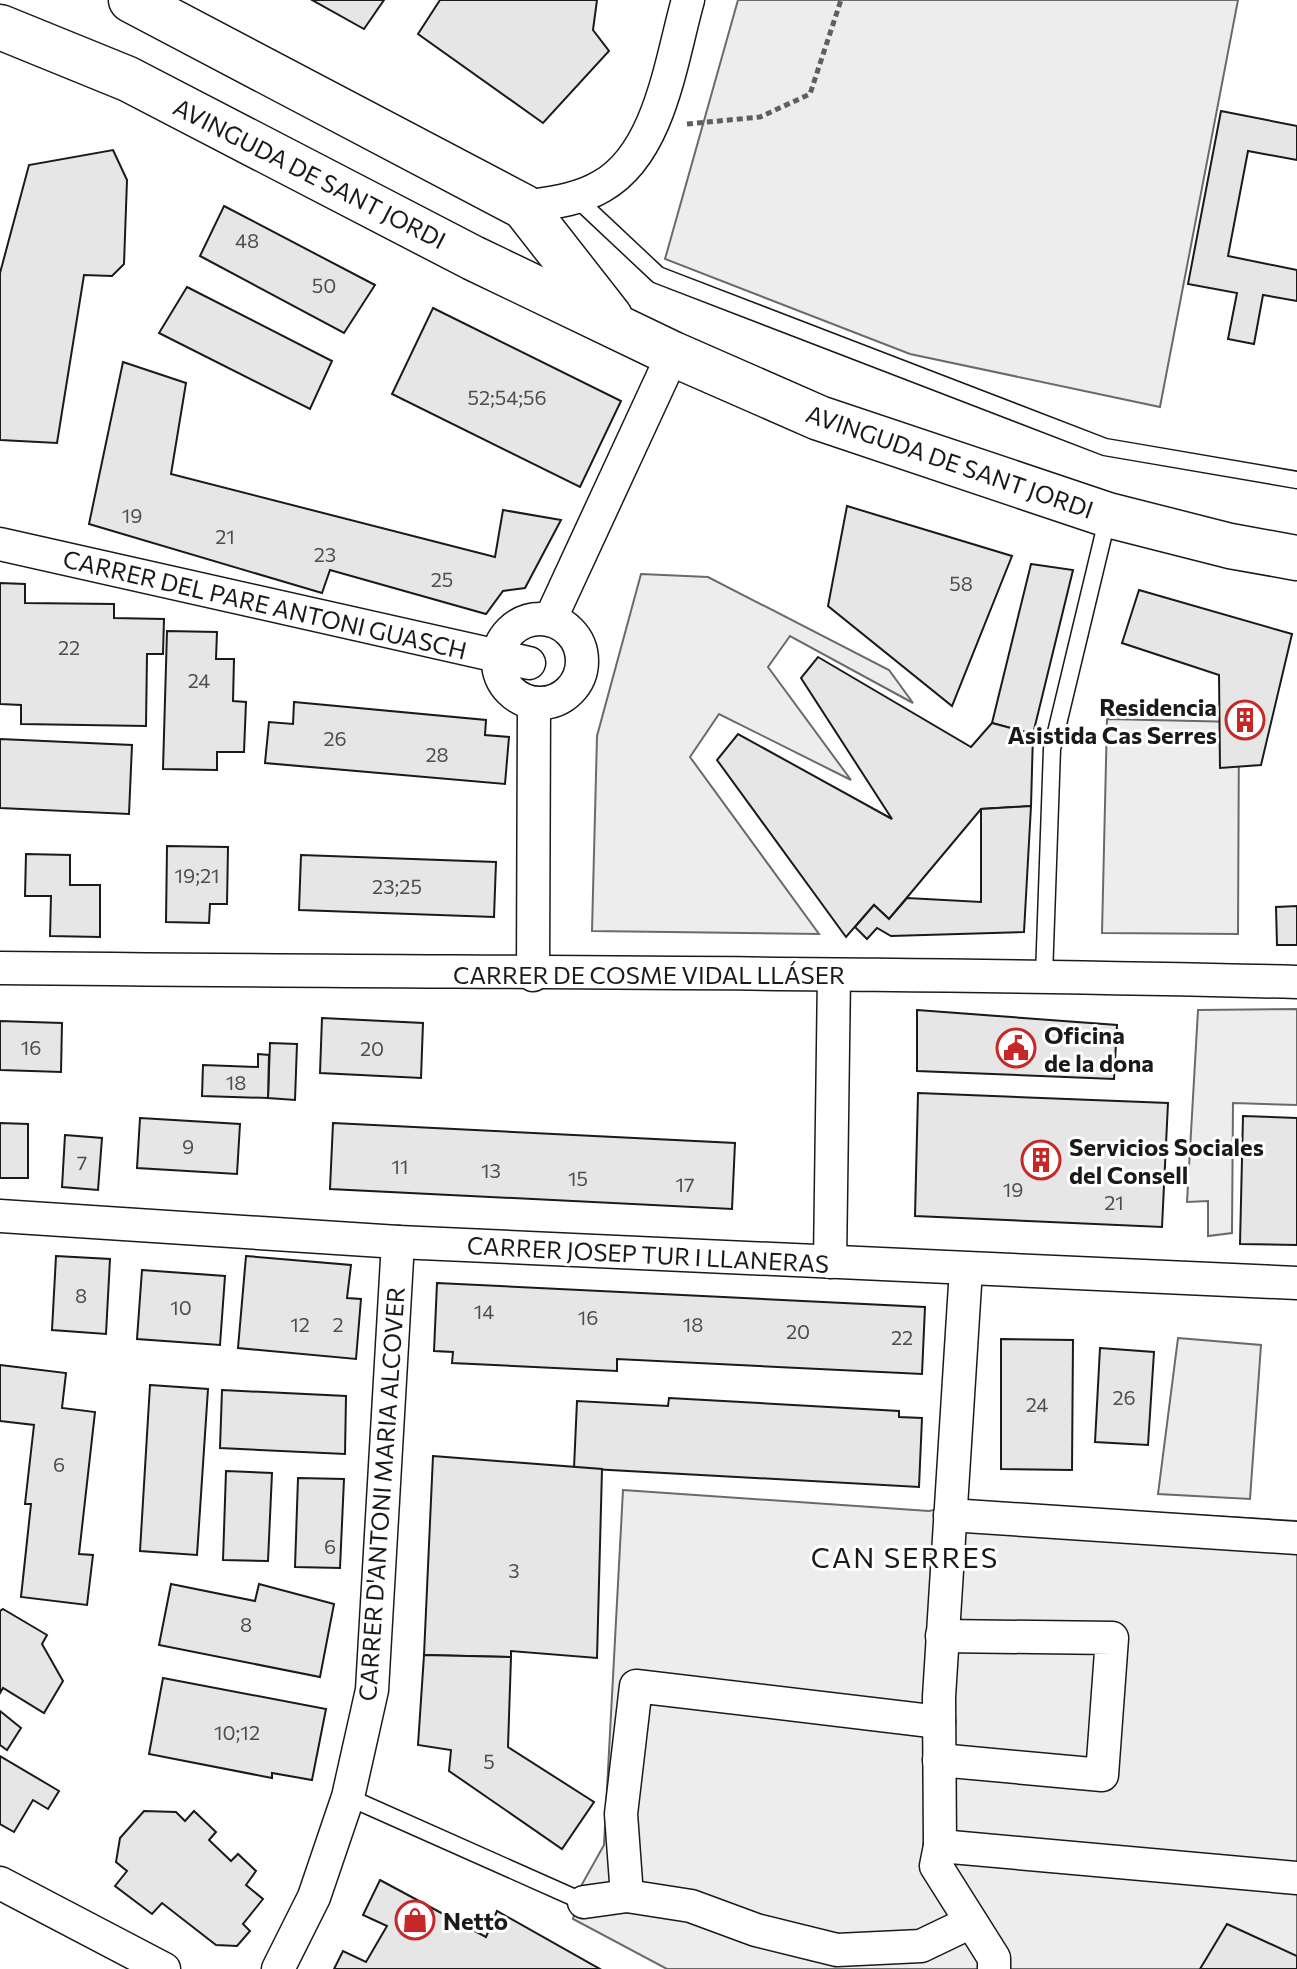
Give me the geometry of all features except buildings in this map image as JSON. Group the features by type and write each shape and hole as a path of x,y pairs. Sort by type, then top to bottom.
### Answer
{"street":[{"name":"AVINGUDA DE SANT JORDI","path":"131,0 524,207 617,325"},
{"path":"524,207 575,197 602,186 634,162 652,127 688,0"},
{"name":"AVINGUDA DE SANT JORDI","path":"0,27 128,79 473,258 673,354 819,418 1108,515 1230,546 1297,558"},
{"path":"550,620 673,354"},
{"name":"CARRER DEL PARE ANTONI GUASCH","path":"0,544 529,663"},
{"path":"526,620 550,620 565,626 576,638 582,653 582,669 565,695 550,702 534,703 514,695 500,678 497,656 506,634 526,620"},
{"path":"533,975 534,703"},
{"name":"CARRER DE COSME VIDAL LLÁSER","path":"0,968 533,975 1044,976 1297,982"},
{"path":"830,1262 834,975"},
{"name":"CARRER JOSEP TUR I LLANERAS","path":"0,1216 398,1242 1297,1283"},
{"name":"CARRER D'ANTONI MARIA ALCOVER","path":"278,1969 314,1897 348,1797 372,1690 398,1242"},
{"path":"966,1269 942,1636 940,1846 936,1866 994,1958 994,1969"},
{"path":"950,1515 1297,1538"},
{"path":"939,1760 1102,1775 1112,1638 942,1636"},
{"path":"627,1896 621,1814 636,1686 939,1722"},
{"path":"940,1846 1297,1878"},
{"path":"0,1883 164,1969"},
{"path":"584,1902 627,1896 691,1906 756,1930 837,1950 921,1946 971,1922"}],"lane":[{"path":"575,197 658,275 673,281 1105,447 1297,480"},
{"path":"1044,976 1052,749 1108,515"},
{"path":"348,1797 584,1902"}],"path":[{"path":"652,127 760,117 810,94 841,0"}],"shaded area":[{"path":"738,0 1238,0 1160,407 910,354 665,259"},
{"path":"641,574 708,577 889,670 913,703 790,636 768,667 851,780 719,714 690,757 819,934 592,931 597,736"},
{"path":"1107,719 1239,722 1238,934 1102,933"},
{"path":"1297,1009 1297,1105 1233,1103 1232,1233 1208,1236 1208,1201 1187,1202 1198,1010"},
{"path":"1178,1338 1261,1345 1250,1499 1158,1494"},
{"path":"623,1490 929,1511 975,1502 1297,1521 1297,1969 667,1969 573,1919 581,1886 604,1845"}],"place":[{"name":"Residencia Asistida Cas Serres","path":"1245,720"},
{"name":"Oficina de la dona","path":"1016,1048"},
{"name":"Servicios Sociales del Consell","path":"1041,1160"},
{"name":"Netto","path":"415,1920"}],"district":[{"name":"CAN SERRES","path":"905,1557"}]}
